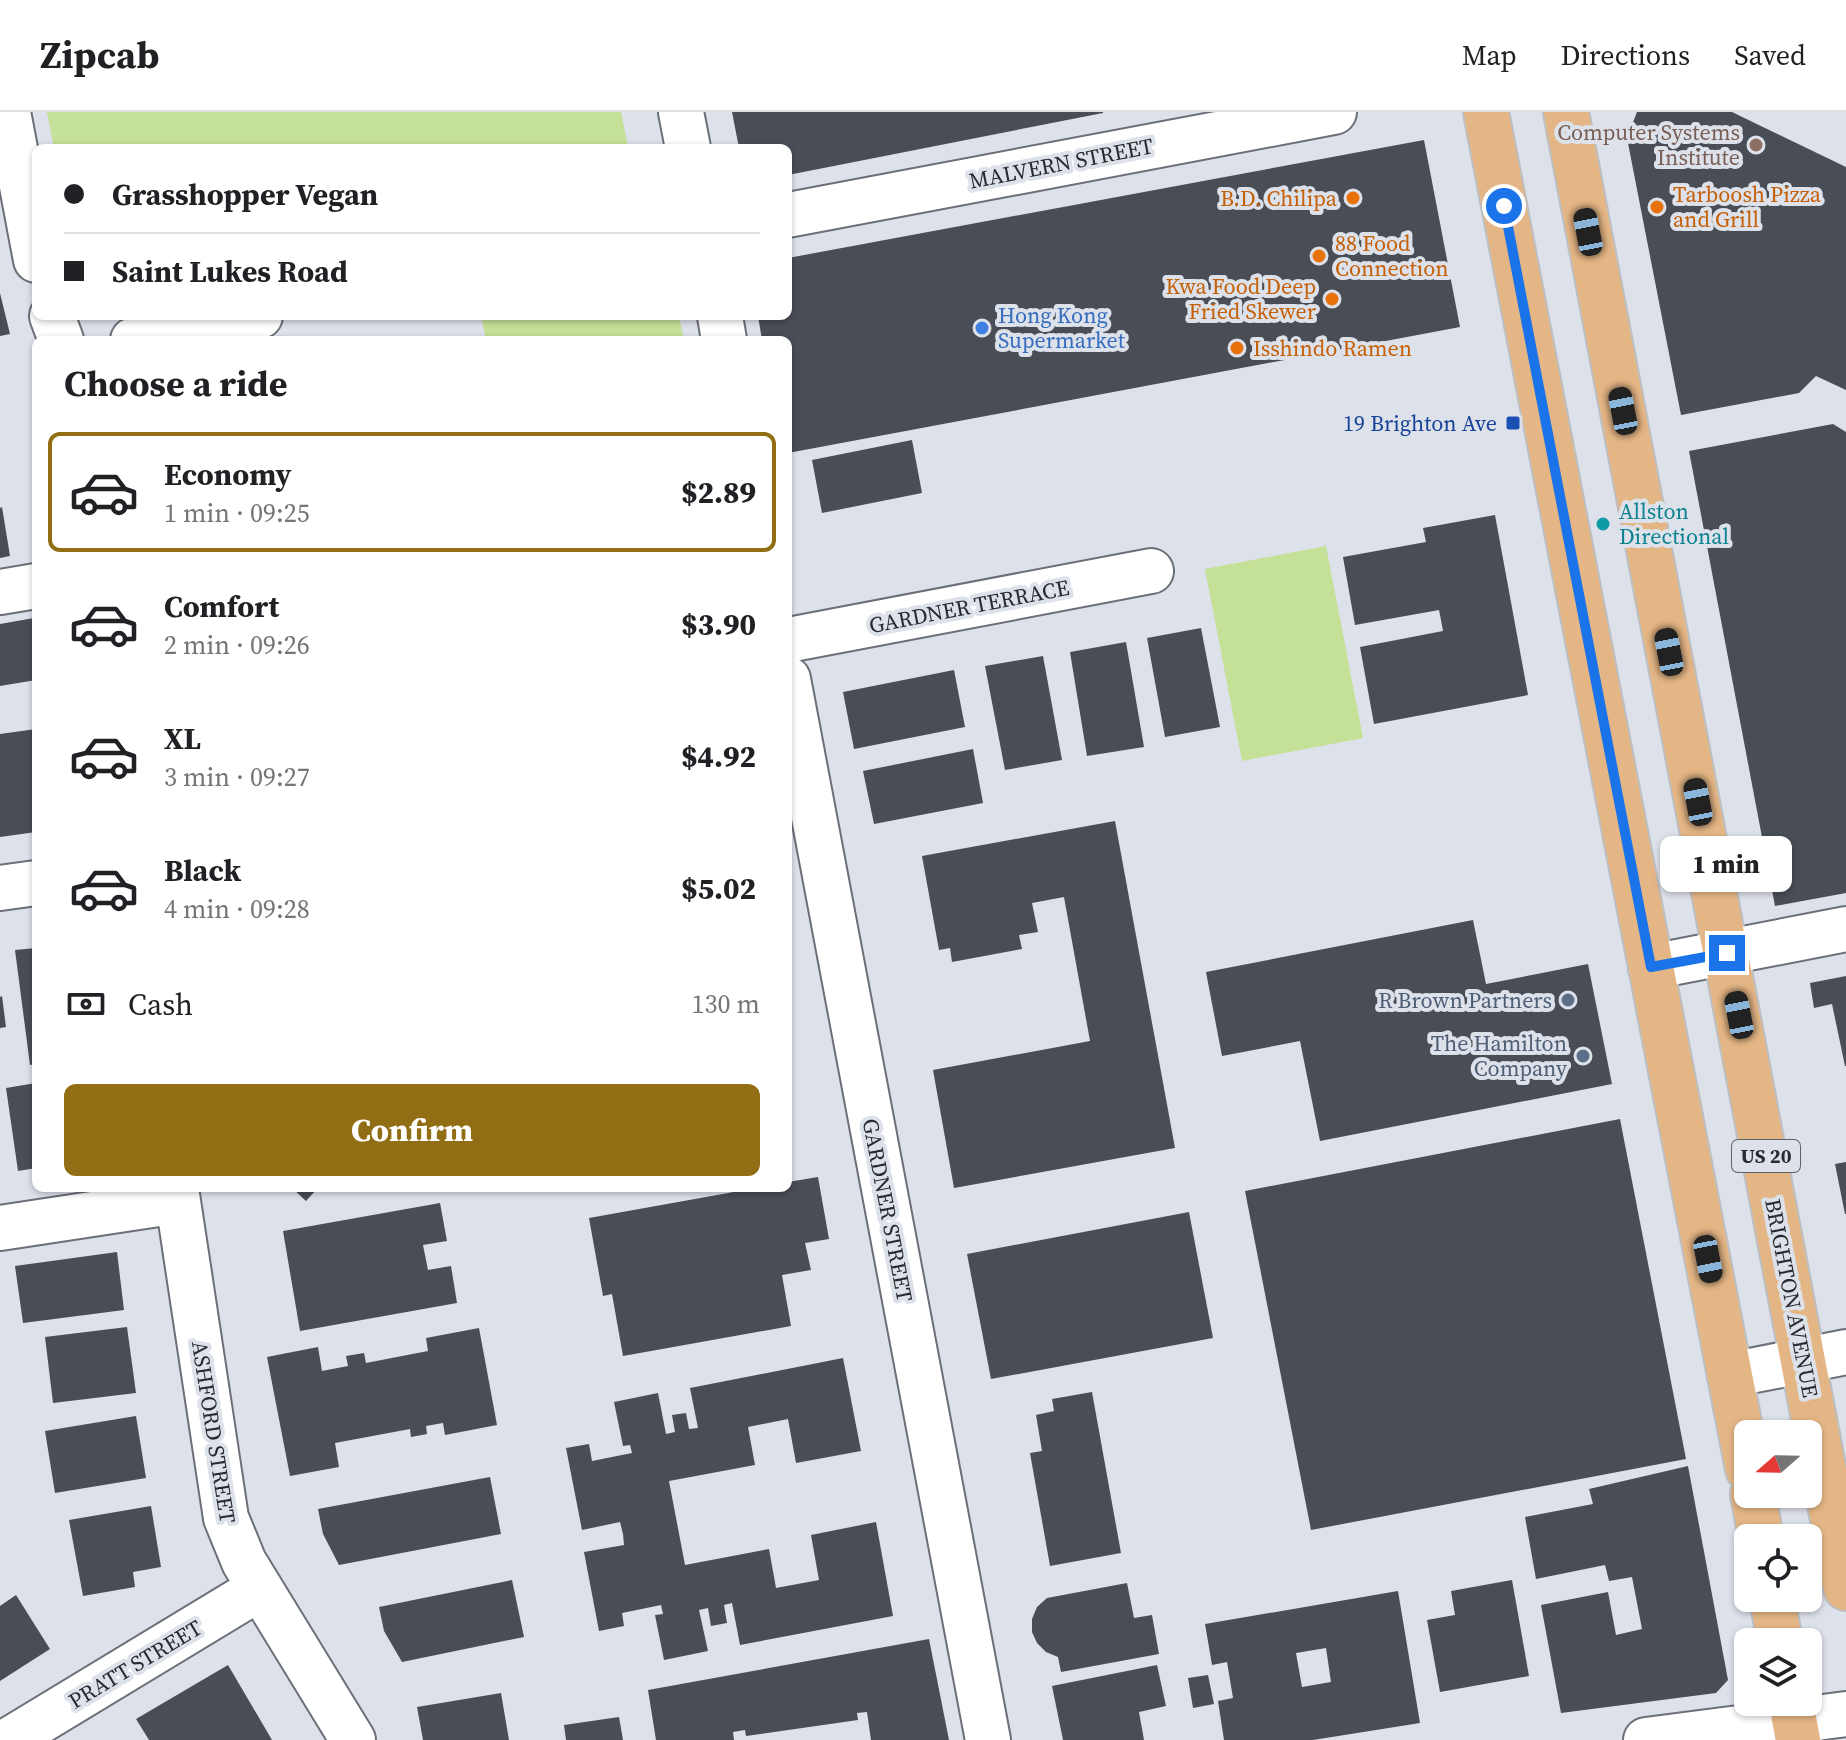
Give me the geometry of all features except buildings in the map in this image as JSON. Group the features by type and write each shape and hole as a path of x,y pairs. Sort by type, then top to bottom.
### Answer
{"main road":[{"path":"1486,112 1739,1420"},
{"name":"BRIGHTON AVENUE","path":"1566,112 1727,953 1825,1356 1846,1588"}],"street":[{"path":"8,112 32,239"},
{"path":"681,112 687,144"},
{"name":"MALVERN STREET","path":"792,214 1334,112"},
{"path":"154,336 239,320"},
{"name":"GARDNER TERRACE","path":"792,639 1151,571"},
{"path":"0,592 32,587"},
{"name":"GARDNER STREET","path":"792,700 988,1740"},
{"path":"0,888 32,884"},
{"path":"1651,967 1846,929"},
{"path":"0,1228 177,1195"},
{"name":"ASHFORD STREET","path":"177,1195 226,1518 234,1541 260,1588 353,1740"},
{"path":"1730,1375 1825,1356"},
{"name":"PRATT STREET","path":"9,1740 260,1588"},
{"path":"1646,1740 1846,1714"}],"green space":[{"path":"47,112 621,112 627,144 53,144"},
{"path":"482,320 680,320 683,336 485,336"},
{"path":"1326,546 1363,738 1242,761 1205,569"}],"place":[{"name":"Computer Systems Institute","path":"1756,145"},
{"name":"B.D. Chilipa","path":"1353,198"},
{"name":"Tarboosh Pizza and Grill","path":"1657,207"},
{"name":"88 Food Connection","path":"1319,256"},
{"name":"Kwa Food Deep Fried Skewer","path":"1332,299"},
{"name":"Hong Kong Supermarket","path":"982,328"},
{"name":"Isshindo Ramen","path":"1237,348"},
{"name":"19 Brighton Ave","path":"1513,423"},
{"name":"Allston Directional","path":"1603,524"},
{"name":"R Brown Partners","path":"1568,1000"},
{"name":"The Hamilton Company","path":"1583,1056"}],"route":[{"path":"1504,206 1651,967 1727,953"}]}
